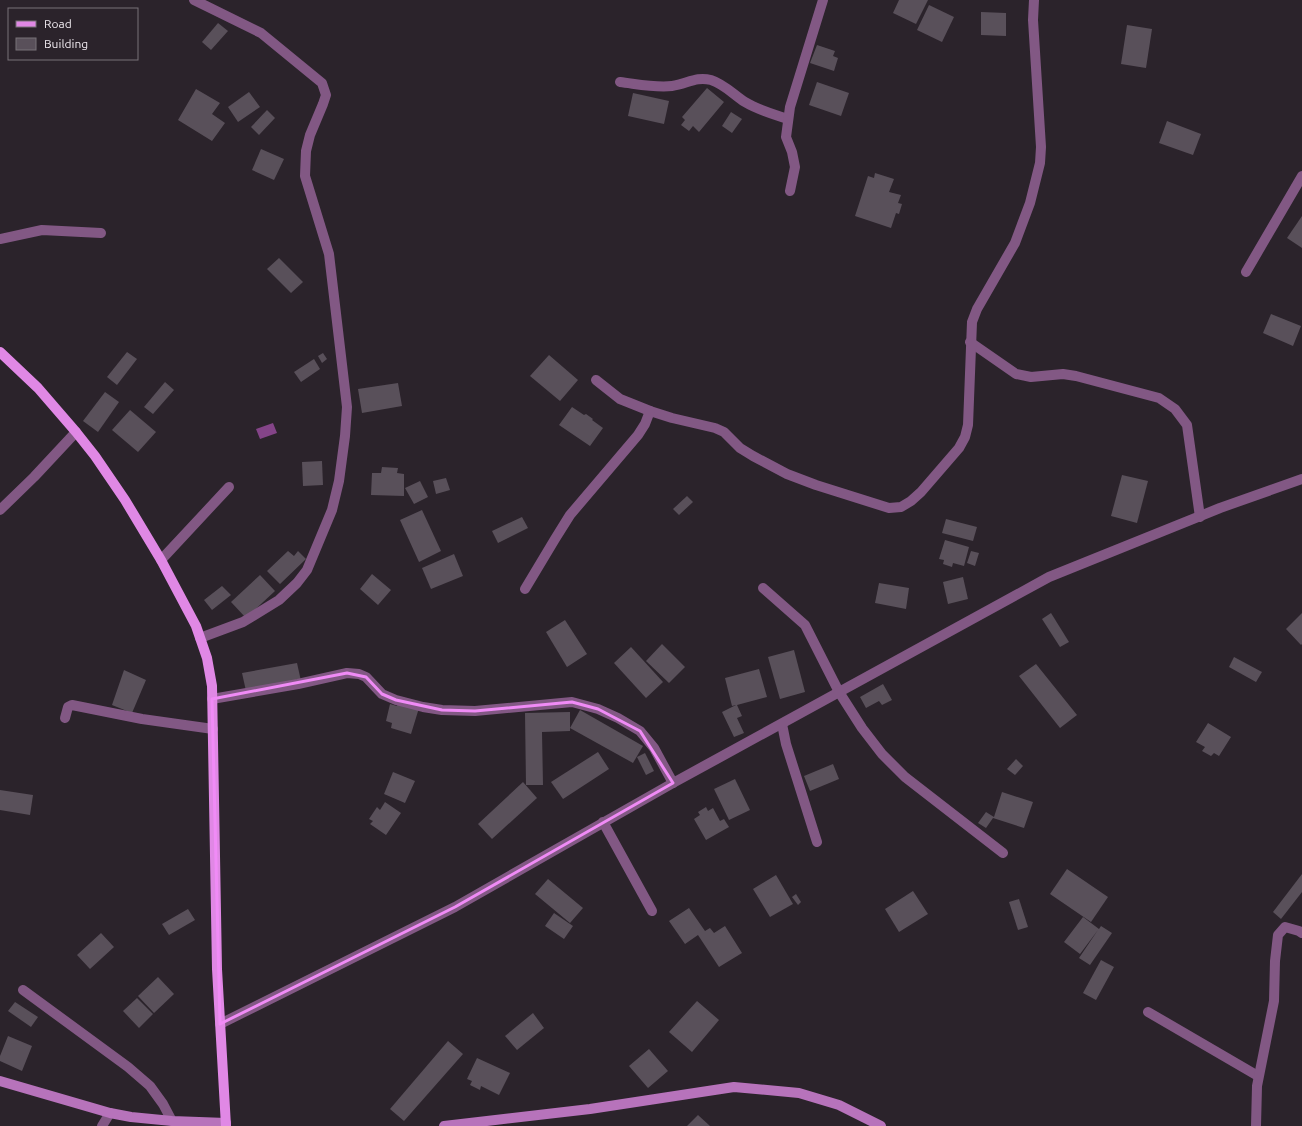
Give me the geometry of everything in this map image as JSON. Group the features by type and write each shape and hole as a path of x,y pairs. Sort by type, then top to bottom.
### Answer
{"main road":[{"path":"0,352 38,388 76,432 95,456 125,500 162,560 196,626 207,658 212,686 215,875 220,1024 226,1125 131,1117 110,1113 0,1081"},
{"path":"444,1126 590,1109 734,1087 799,1093 839,1105 881,1126"}],"street":[{"path":"194,0 261,33 322,82 326,95 324,104 310,135 306,151 305,176 329,254 347,407 345,436 332,510 307,570 297,583 279,600 243,622 200,638"},
{"path":"790,191 795,167 792,152 786,137 790,107 823,0"},
{"path":"596,380 620,398 650,411 672,418 709,426 724,432 746,452 787,474 816,485 890,508 901,507 911,501 921,492 959,448 965,437 968,425 970,342 972,322 977,309 1014,243 1030,203 1040,163 1041,147 1033,20 1034,0"},
{"path":"620,82 672,86 699,79 711,80 720,83 746,103 767,113 788,119"},
{"path":"1246,272 1302,176"},
{"path":"0,239 42,230 101,233"},
{"path":"970,342 1016,374 1031,377 1063,374 1076,376 1159,398 1176,409 1187,425 1200,517"},
{"path":"525,589 570,515 638,435 645,424 650,411"},
{"path":"0,510 34,477 76,432"},
{"path":"220,1024 455,907 673,783 1049,577 1200,517 1302,479"},
{"path":"162,560 229,487"},
{"path":"763,588 805,625 840,692 862,728 882,754 905,777 1004,853"},
{"path":"212,699 298,684 347,673 359,674 366,677 382,694 396,700 442,710 475,711 572,702 598,708 640,731 654,748 673,783"},
{"path":"65,718 68,706 72,705 142,720 213,729"},
{"path":"782,724 786,744 817,842"},
{"path":"603,822 652,911"},
{"path":"1256,1126 1258,1076 1274,1001 1275,961 1278,935 1285,927 1302,933"},
{"path":"23,990 128,1067 150,1086 164,1104 172,1121"},
{"path":"1148,1012 1258,1076"},
{"path":"102,1126 110,1113"}],"highlighted area":[{"path":"347,673 366,677 382,694 396,700 442,710 475,711 572,702 598,709 640,731 673,783 455,907 220,1024 212,699"}],"shaded area":[{"path":"273,423 277,433 260,439 256,429"}],"building":[{"path":"899,0 928,0 916,24 893,13"},
{"path":"929,5 954,17 942,42 917,30"},
{"path":"981,12 1006,13 1006,36 981,35"},
{"path":"218,23 228,31 211,50 202,42"},
{"path":"1127,25 1152,29 1146,68 1121,64"},
{"path":"817,45 835,51 833,56 838,58 834,71 810,63"},
{"path":"817,82 849,93 841,116 809,105"},
{"path":"707,88 724,102 699,132 693,126 689,131 681,125 685,120 682,117"},
{"path":"196,89 220,103 212,114 225,123 212,141 178,120"},
{"path":"249,92 260,107 238,122 228,107"},
{"path":"633,93 669,101 664,124 628,116"},
{"path":"267,110 275,118 259,135 251,127"},
{"path":"731,112 742,119 732,133 722,126"},
{"path":"1167,121 1201,134 1193,155 1159,143"},
{"path":"261,149 284,159 274,180 252,170"},
{"path":"875,173 894,179 889,192 901,195 898,203 902,204 899,214 896,213 891,228 855,216 868,176 874,178"},
{"path":"1302,216 1302,248 1287,238"},
{"path":"279,258 303,282 291,293 267,269"},
{"path":"1271,314 1301,326 1293,346 1263,333"},
{"path":"127,352 137,359 117,385 107,377"},
{"path":"323,353 327,359 322,363 318,356"},
{"path":"549,355 578,380 560,401 530,376"},
{"path":"314,359 320,369 301,382 294,372"},
{"path":"165,382 174,390 153,414 144,407"},
{"path":"398,383 402,406 362,413 358,389"},
{"path":"105,392 119,402 98,432 83,421"},
{"path":"572,407 584,415 586,414 603,428 590,446 559,425"},
{"path":"130,410 156,432 138,452 112,430"},
{"path":"322,461 323,485 303,486 302,462"},
{"path":"382,467 398,468 397,473 404,474 404,496 371,495 372,473 381,473"},
{"path":"1122,475 1148,481 1137,523 1111,516"},
{"path":"446,478 450,490 436,494 433,481"},
{"path":"420,481 428,497 414,504 405,488"},
{"path":"687,496 693,502 679,515 673,509"},
{"path":"422,510 441,551 419,562 400,520"},
{"path":"522,517 528,528 498,543 492,531"},
{"path":"946,519 977,527 973,541 942,533"},
{"path":"945,540 969,547 964,566 953,563 952,567 943,564 944,560 939,559"},
{"path":"288,551 294,556 298,551 306,559 280,584 267,571"},
{"path":"971,551 979,553 975,566 967,563"},
{"path":"454,554 463,576 431,589 422,568"},
{"path":"372,574 391,590 378,605 360,589"},
{"path":"260,575 275,591 246,618 231,602"},
{"path":"963,577 968,599 948,604 943,582"},
{"path":"879,583 909,588 906,609 875,603"},
{"path":"222,586 231,595 212,610 204,600"},
{"path":"1051,613 1069,642 1060,647 1042,619"},
{"path":"1302,613 1302,644 1301,645 1286,629"},
{"path":"565,620 587,654 567,667 546,632"},
{"path":"662,644 685,667 669,683 646,661"},
{"path":"631,647 663,682 646,698 614,663"},
{"path":"794,650 805,692 780,699 768,657"},
{"path":"1234,657 1262,672 1256,682 1229,667"},
{"path":"297,663 301,681 246,691 242,673"},
{"path":"1036,664 1077,715 1060,728 1019,676"},
{"path":"759,669 767,697 737,705 742,716 737,718 744,733 734,737 722,712 736,705 732,706 725,678"},
{"path":"124,670 146,680 132,713 112,705"},
{"path":"883,684 892,700 882,705 879,701 866,708 860,697"},
{"path":"398,702 419,708 411,734 391,728 392,723 386,721 390,704 397,706"},
{"path":"580,710 643,746 633,763 570,728"},
{"path":"570,712 570,731 542,732 543,785 526,785 525,713"},
{"path":"1208,723 1231,737 1219,756 1214,753 1211,756 1202,751 1205,747 1196,742"},
{"path":"598,752 609,769 563,799 551,782"},
{"path":"645,753 654,771 646,775 637,757"},
{"path":"1016,759 1023,766 1015,775 1007,769"},
{"path":"833,764 839,779 810,791 804,776"},
{"path":"393,772 415,781 405,803 384,794"},
{"path":"735,779 750,810 729,820 714,789"},
{"path":"523,782 537,798 492,839 478,824"},
{"path":"0,790 33,795 30,815 0,810"},
{"path":"1002,792 1033,802 1024,828 993,818 986,828 978,823 986,812 994,817"},
{"path":"385,802 401,813 386,835 370,824 373,821 369,819 377,807 380,810"},
{"path":"706,807 708,811 713,808 720,821 724,819 729,827 706,840 694,819 700,815 698,812"},
{"path":"1067,869 1108,897 1091,922 1050,894"},
{"path":"1302,874 1302,892 1281,919 1273,912"},
{"path":"776,875 793,904 770,917 753,889"},
{"path":"548,879 583,908 570,923 535,894"},
{"path":"913,891 928,914 899,932 885,909"},
{"path":"796,894 801,902 798,905 792,897"},
{"path":"1019,899 1028,927 1018,930 1009,902"},
{"path":"689,908 705,931 710,928 714,933 725,926 742,953 719,967 698,935 685,944 669,921"},
{"path":"188,909 195,920 169,935 162,924"},
{"path":"554,913 573,926 564,939 545,926"},
{"path":"1083,917 1099,929 1101,926 1112,933 1090,965 1079,958 1098,930 1080,954 1064,942"},
{"path":"101,933 114,947 90,969 77,955"},
{"path":"1101,960 1114,967 1096,1000 1083,993"},
{"path":"158,977 174,994 154,1013 138,996"},
{"path":"137,998 153,1014 139,1028 123,1011"},
{"path":"697,1001 719,1020 692,1052 669,1032"},
{"path":"15,1002 38,1017 31,1027 8,1011"},
{"path":"533,1013 544,1028 517,1050 505,1036"},
{"path":"8,1036 32,1046 22,1071 0,1061 0,1056"},
{"path":"448,1041 463,1054 404,1121 390,1109"},
{"path":"649,1049 668,1071 648,1088 629,1066"},
{"path":"477,1058 510,1073 499,1095 481,1086 480,1090 470,1085 472,1081 467,1079"},
{"path":"698,1115 710,1126 687,1126"}]}
